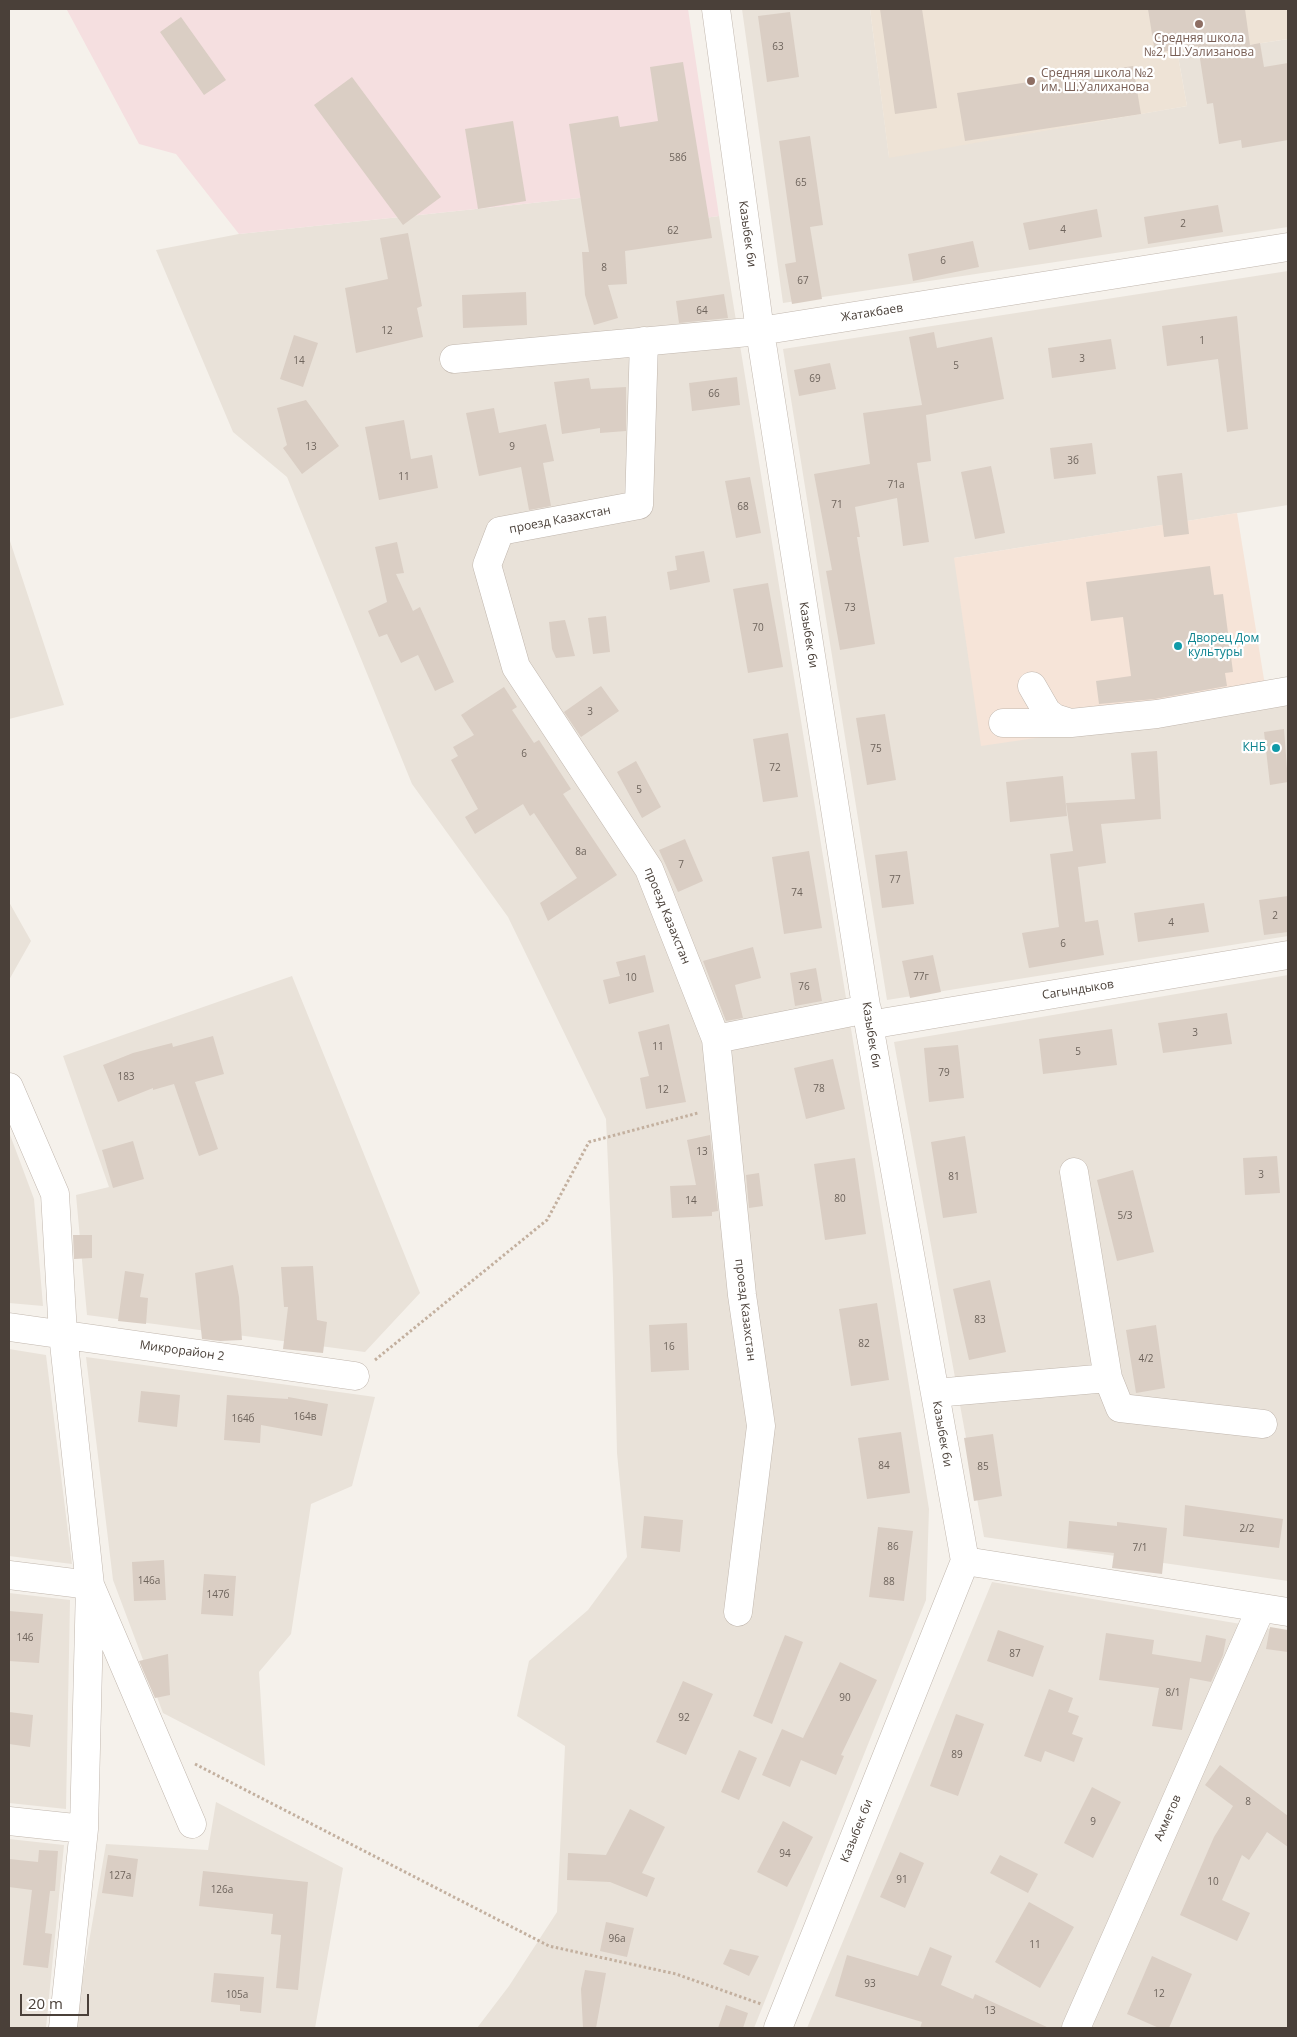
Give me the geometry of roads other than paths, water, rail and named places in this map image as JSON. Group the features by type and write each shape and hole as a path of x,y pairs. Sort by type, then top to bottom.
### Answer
{"street":[{"name":"Казыбек би","path":"716,9 760,331 868,1017 965,1561 781,2020"},
{"name":"Жатакбаев","path":"454,358 760,331 1288,247"},
{"name":"проезд Казахстан","path":"644,341 639,505 500,532 486,565 516,667 649,869 716,1039 742,1295 761,1426 738,1612"},
{"path":"1032,686 1047,712 1055,718 1071,723"},
{"path":"1003,723 1071,723 1157,714 1288,691"},
{"name":"Сагындыков","path":"716,1039 1288,955"},
{"path":"9,1087 55,1194 63,1334 90,1585 84,1829 63,2028"},
{"path":"1074,1172 1108,1378 1120,1408 1262,1424"},
{"name":"Микрорайон 2","path":"9,1327 355,1376"},
{"path":"935,1393 1108,1378"},
{"path":"965,1561 1288,1612"},
{"path":"9,1574 90,1585"},
{"path":"90,1585 192,1824"},
{"name":"Ахметов","path":"1076,2028 1261,1608"},
{"path":"9,1821 84,1829"}],"place":[{"name":"Средняя школа №2, Ш.Уализанова","path":"1199,24"},
{"name":"Средняя школа №2 им. Ш.Уалиханова","path":"1031,81"},
{"name":"Дворец Дом культуры","path":"1178,646"},
{"name":"КНБ","path":"1276,748"}]}
